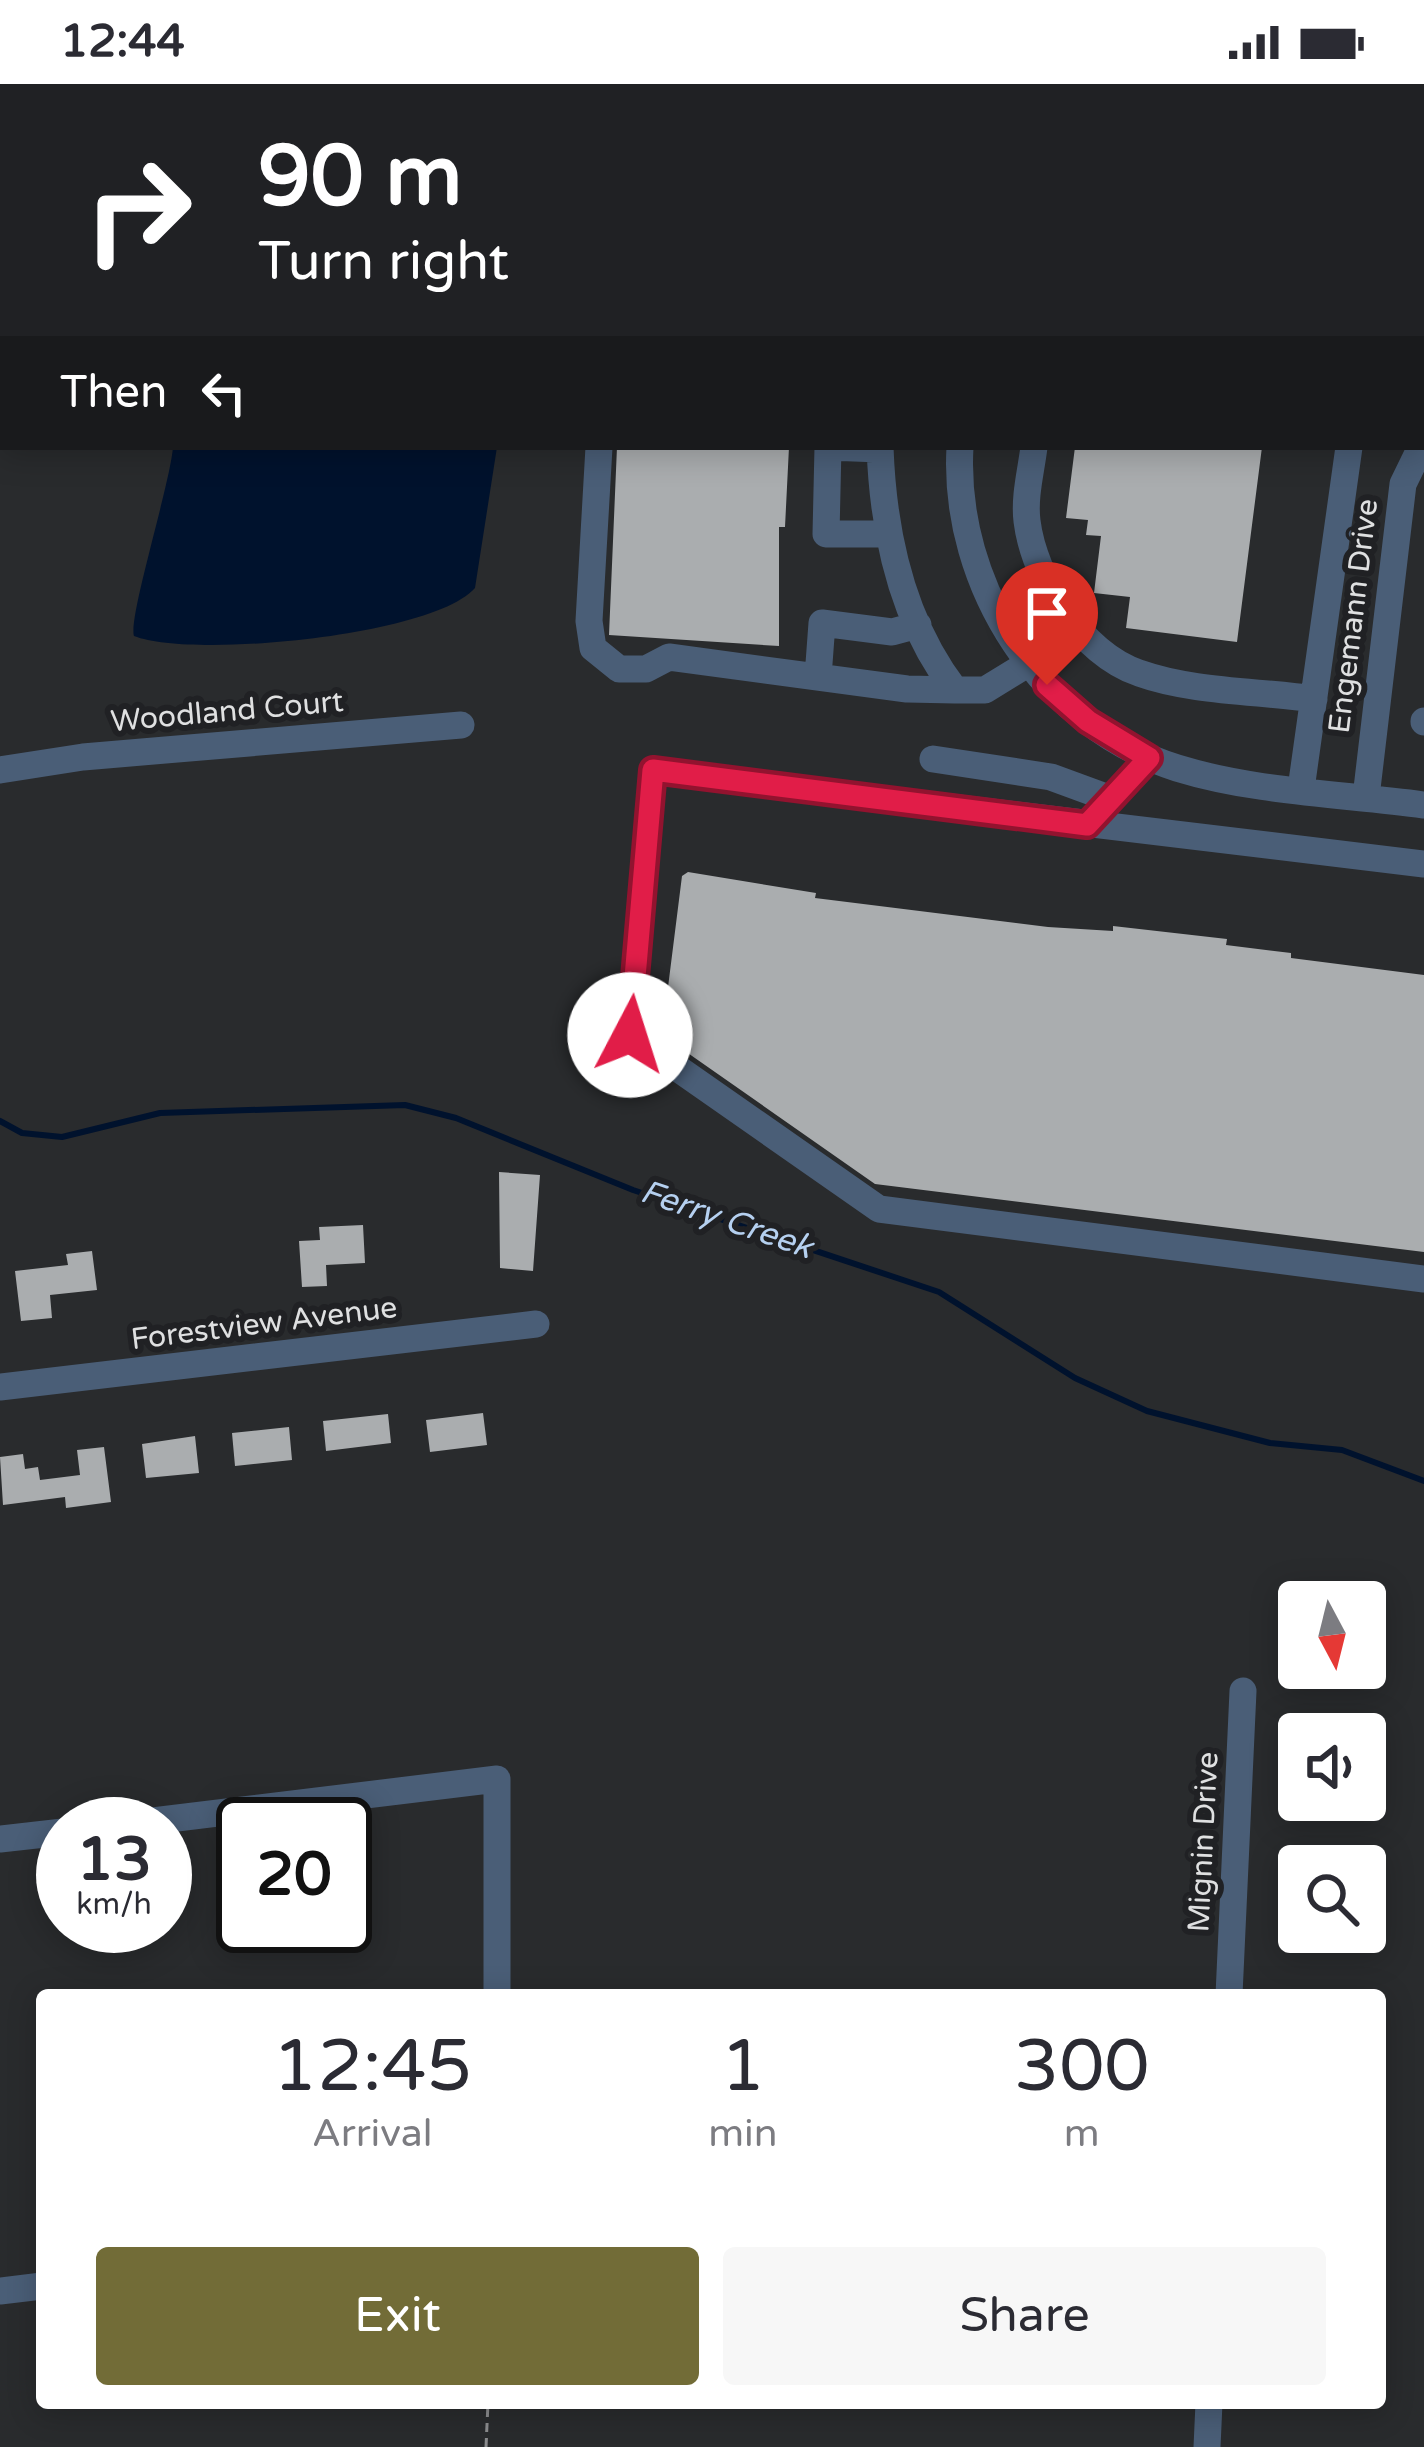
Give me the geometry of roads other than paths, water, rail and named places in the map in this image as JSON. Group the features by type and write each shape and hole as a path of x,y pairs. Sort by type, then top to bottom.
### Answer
{"street":[{"path":"598,450 589,621 593,648 619,669 633,671 669,657 985,690 1029,663"},
{"path":"828,450 826,534 889,534"},
{"path":"880,450 889,534 902,590 936,665 955,690"},
{"path":"960,450 962,501 974,556 998,617 1029,663 1088,721 1149,758 1208,776 1424,805"},
{"path":"1034,450 1027,519 1033,548 1052,589 1082,634 1115,663 1142,675 1314,699"},
{"path":"1301,788 1349,450"},
{"name":"Engemann Drive","path":"1366,797 1403,484 1419,450"},
{"path":"818,676 823,623 892,632 918,625"},
{"name":"Woodland Court","path":"0,770 82,757 460,724"},
{"path":"1087,825 1149,758"},
{"path":"933,759 1051,777 1111,799"},
{"path":"1424,864 653,770 630,1035 879,1209 1424,1279"},
{"name":"Forestview Avenue","path":"0,1387 536,1324"},
{"name":"Mignin Drive","path":"1228,1989 1243,1691"},
{"path":"192,1816 497,1779 497,1989"},
{"path":"0,1839 36,1835"},
{"path":"0,2291 36,2287"},
{"path":"1207,2447 1209,2409"}],"water":[{"path":"172,450 497,450 475,588 451,605 412,619 310,639 206,645 134,636 137,604"}],"waterway":[{"name":"Ferry Creek","path":"0,1121 22,1133 62,1137 160,1113 405,1105 456,1118 633,1190 939,1292 1075,1378 1147,1411 1270,1443 1342,1450 1424,1481"}]}
